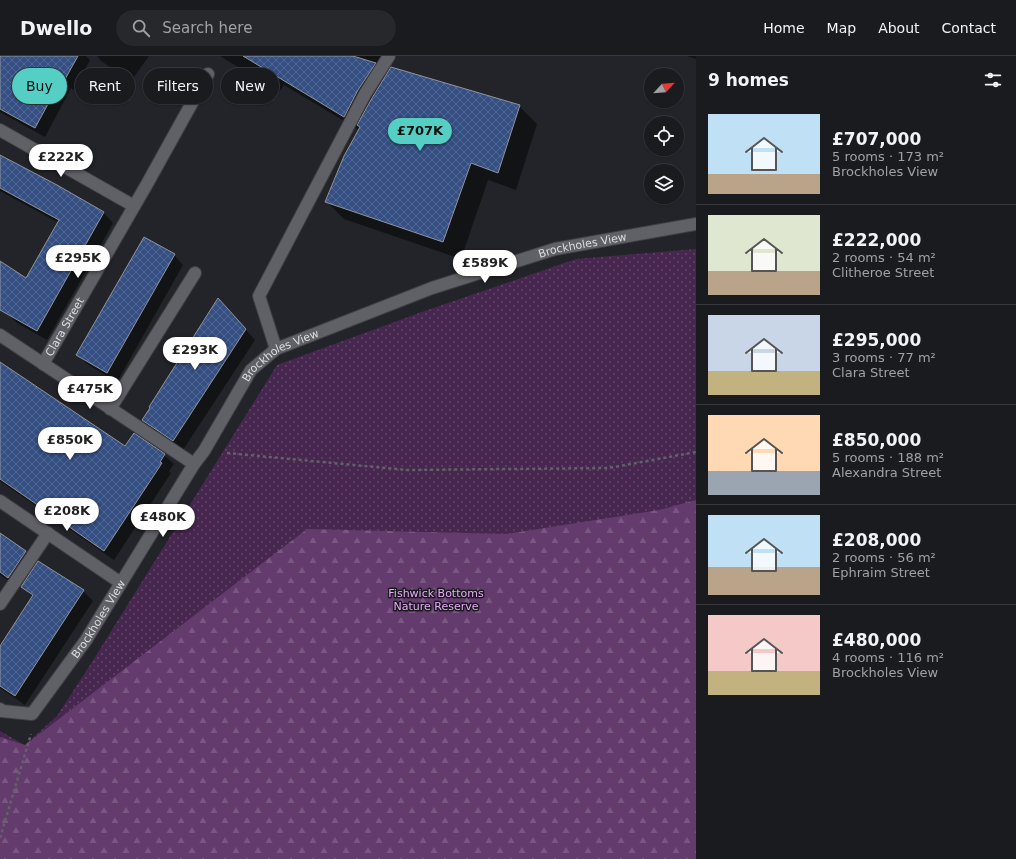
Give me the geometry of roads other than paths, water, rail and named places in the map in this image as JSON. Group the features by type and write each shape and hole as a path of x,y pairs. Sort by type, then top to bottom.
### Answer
{"street":[{"path":"276,349 259,296 365,94 389,56"},
{"name":"Clara Street","path":"43,364 191,104"},
{"path":"0,130 134,206"},
{"name":"Brockholes View","path":"0,709 2,711 32,714 86,640 194,464 204,451 251,370 276,349 432,288 555,249 696,224"},
{"path":"110,409 195,273"},
{"path":"0,335 194,464"},
{"path":"0,501 121,583"},
{"path":"0,604 48,533"}],"park label":[{"name":"Fishwick Bottoms Nature Reserve","path":"436,599"}]}
